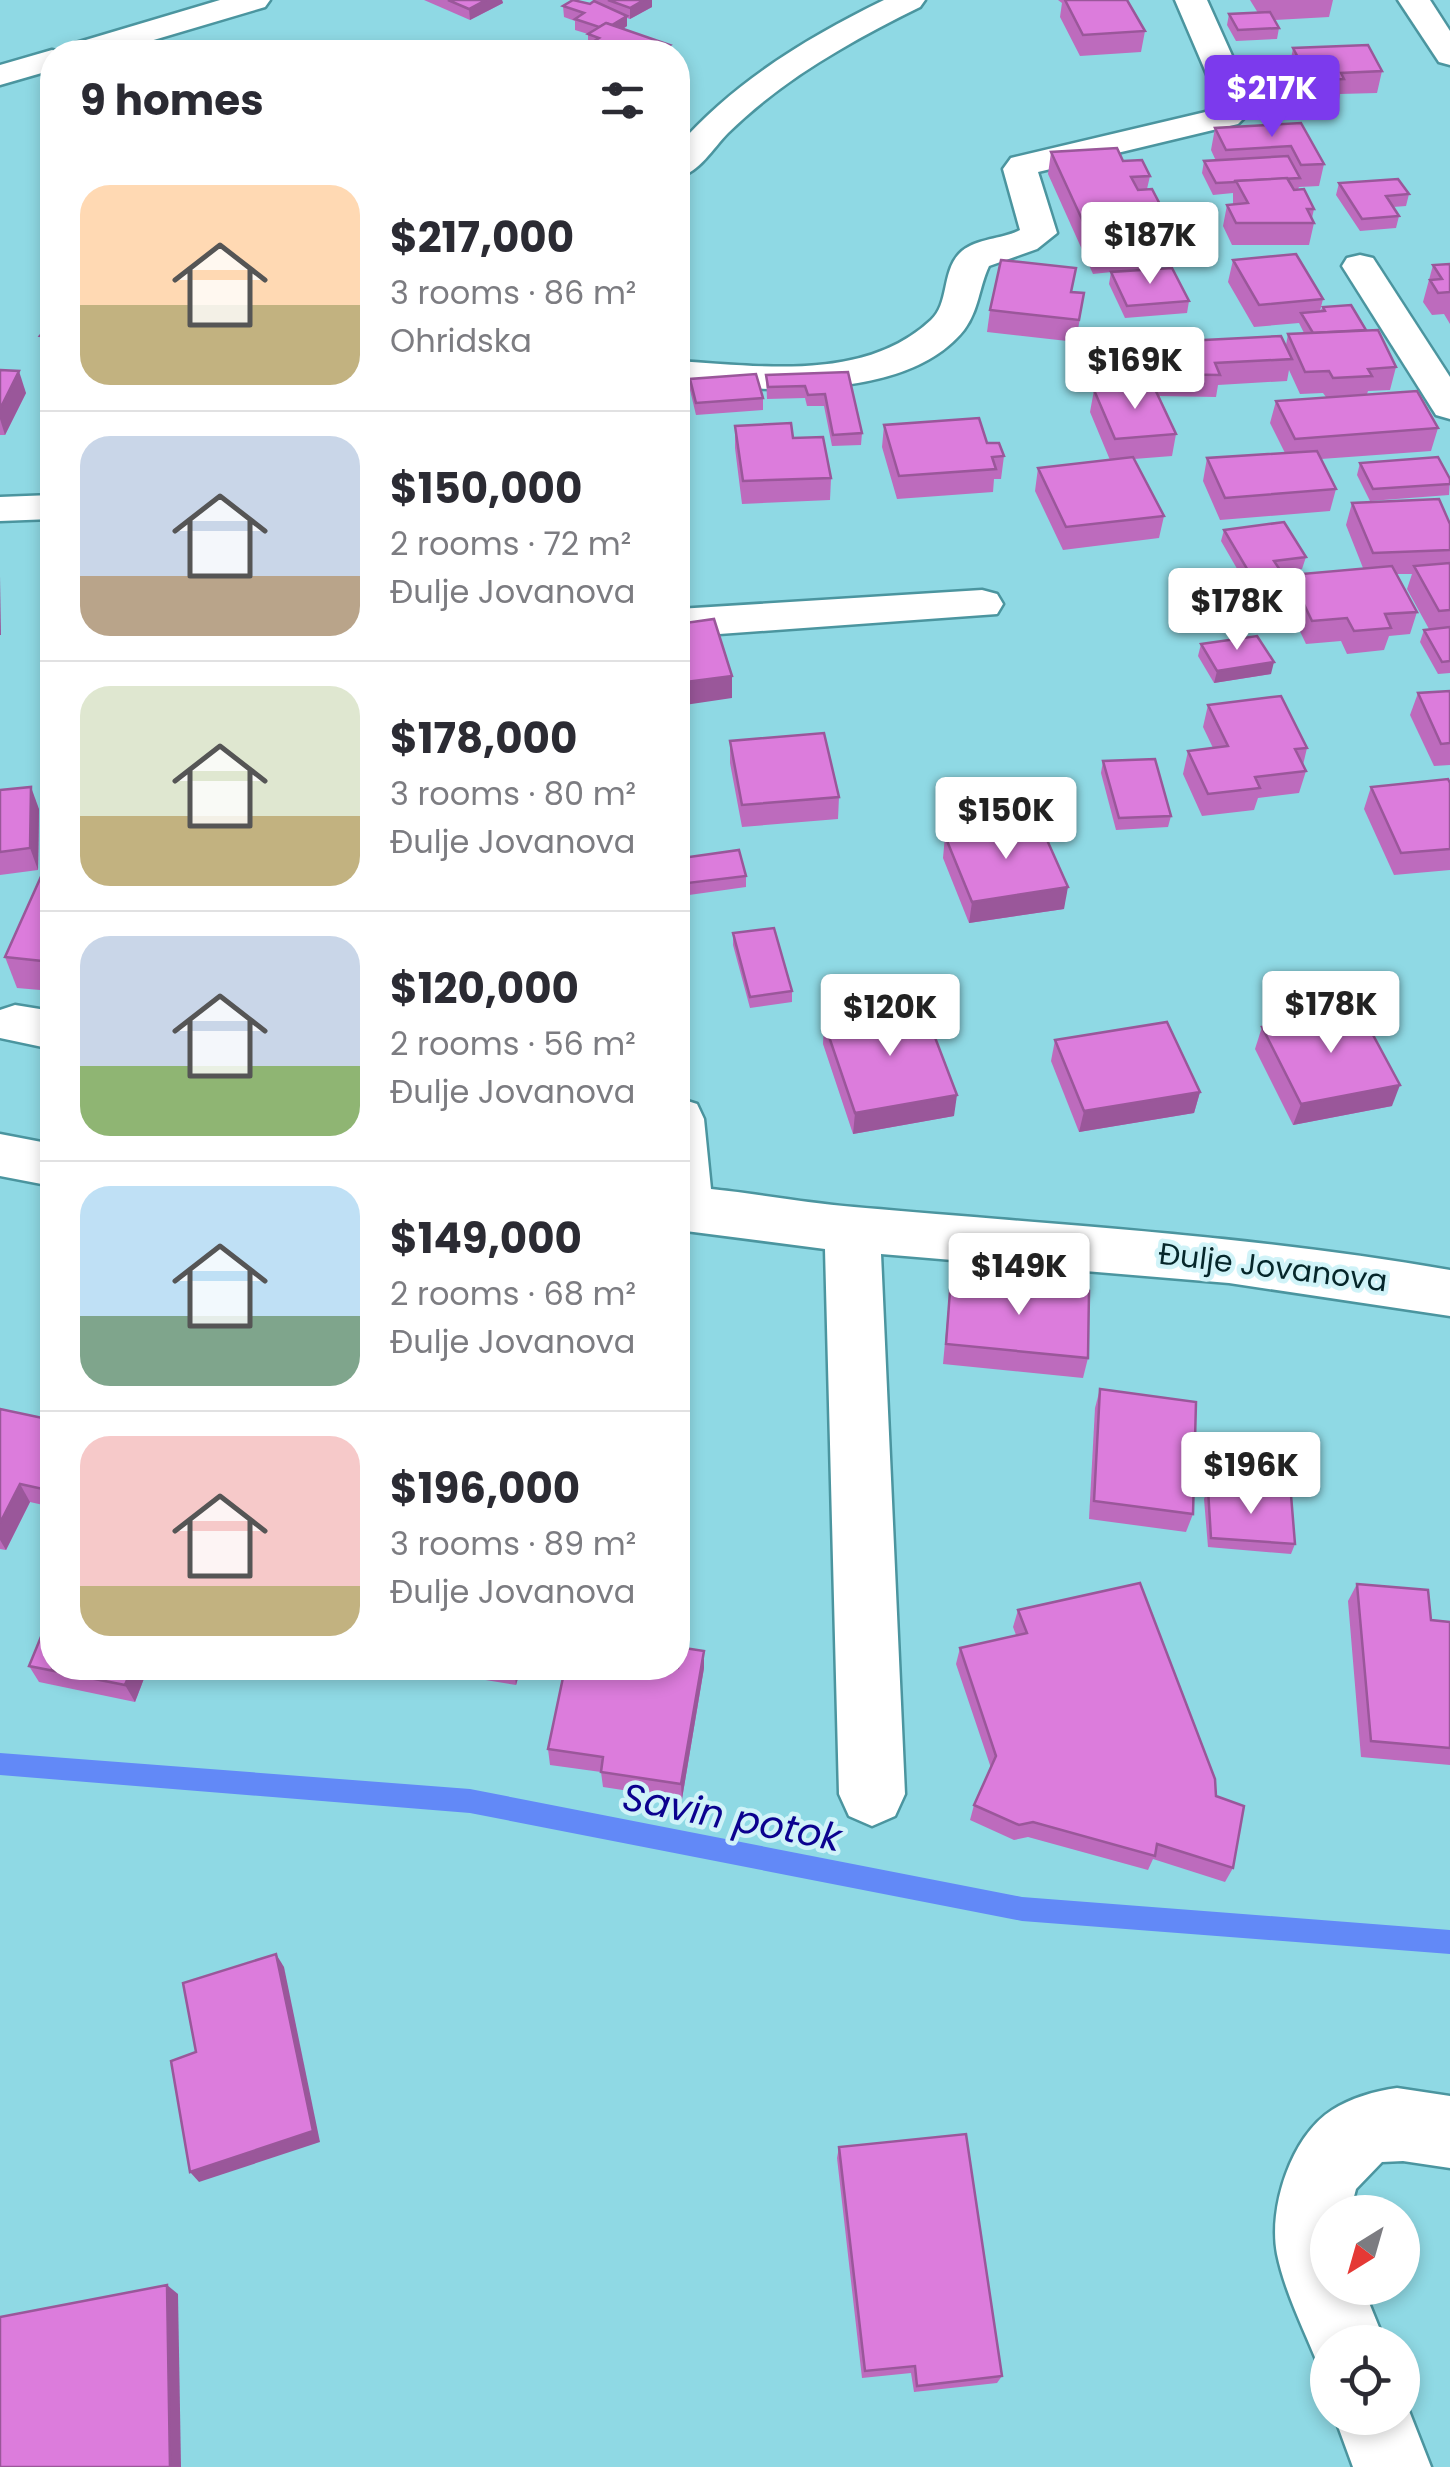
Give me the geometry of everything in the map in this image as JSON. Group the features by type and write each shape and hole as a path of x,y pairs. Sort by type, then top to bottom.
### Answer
{"street":[{"path":"120,40 254,0"},
{"path":"690,154 723,118 761,87 838,36 909,0"},
{"path":"690,374 786,378 860,370 916,350 946,327 963,304 968,266 978,257 1029,242 1039,232 1020,169 1226,117 1238,107 1191,0"},
{"path":"1414,0 1450,55"},
{"path":"0,75 40,63"},
{"path":"1360,266 1450,407"},
{"path":"0,510 40,508"},
{"path":"690,622 982,604"},
{"path":"0,1155 40,1163"},
{"name":"Đulje Jovanova","path":"690,1210 852,1230 1197,1253 1337,1271 1450,1293"},
{"path":"852,1230 872,1794"},
{"path":"1341,2325 1312,2244 1313,2199 1332,2158 1360,2135 1394,2124 1450,2132"},
{"path":"1380,2435 1392,2467"}],"building":[{"path":"448,0 486,0 469,9"},
{"path":"573,0 590,4 594,1 627,16 599,27 575,19 584,13 563,6"},
{"path":"608,0 644,0 630,8"},
{"path":"1065,0 1127,0 1145,31 1083,35"},
{"path":"1270,12 1279,28 1238,30 1229,14"},
{"path":"606,23 655,40 596,40 599,38 588,34"},
{"path":"1368,45 1382,71 1341,73 1344,79 1310,80 1293,48"},
{"path":"1303,89 1309,101 1282,102 1276,90"},
{"path":"1301,123 1324,164 1301,165 1291,146 1226,150 1215,128"},
{"path":"1117,148 1123,161 1142,160 1150,176 1131,177 1138,190 1152,189 1180,243 1097,252 1051,152"},
{"path":"1288,156 1300,178 1216,183 1204,161"},
{"path":"1287,178 1294,190 1304,189 1314,209 1307,209 1314,223 1236,223 1227,205 1248,203 1236,181"},
{"path":"1398,179 1409,194 1386,196 1399,216 1362,219 1339,183"},
{"path":"1296,254 1323,299 1259,305 1233,260"},
{"path":"1001,260 1076,268 1071,292 1084,293 1079,320 990,310"},
{"path":"1450,264 1450,292 1438,293 1430,280 1442,279 1433,265"},
{"path":"1172,268 1189,301 1127,306 1111,272"},
{"path":"1351,305 1366,330 1313,333 1301,313 1325,311 1323,307"},
{"path":"1378,330 1396,367 1368,369 1372,376 1333,378 1329,371 1305,372 1288,334"},
{"path":"1281,336 1292,359 1215,363 1220,375 1158,374 1147,343"},
{"path":"0,370 19,371 0,409"},
{"path":"848,372 862,433 833,435 825,394 808,395 805,386 768,387 766,375"},
{"path":"756,374 763,398 696,403 690,379"},
{"path":"1153,385 1176,434 1115,439 1094,390"},
{"path":"1417,391 1438,428 1295,439 1276,401"},
{"path":"979,418 987,443 999,443 1004,456 992,457 996,469 899,476 884,425"},
{"path":"791,423 793,438 823,437 831,478 743,481 735,426"},
{"path":"1317,451 1336,489 1225,498 1207,458"},
{"path":"1133,457 1164,516 1066,527 1038,468"},
{"path":"1438,457 1450,484 1373,489 1360,463"},
{"path":"1439,499 1450,524 1450,550 1373,553 1352,503"},
{"path":"1284,522 1306,557 1274,561 1280,570 1250,574 1224,530"},
{"path":"1450,563 1450,610 1439,611 1414,566"},
{"path":"1392,566 1417,612 1385,614 1391,628 1354,631 1347,618 1312,621 1290,575"},
{"path":"714,619 732,676 690,681 690,622"},
{"path":"1450,627 1450,661 1442,662 1424,630"},
{"path":"1257,636 1274,662 1217,671 1201,644"},
{"path":"1450,691 1450,743 1441,744 1418,693"},
{"path":"1281,696 1307,748 1295,749 1306,771 1255,777 1260,788 1208,794 1188,751 1228,746 1208,705"},
{"path":"824,733 839,797 742,805 730,741"},
{"path":"1155,759 1171,816 1119,818 1103,761"},
{"path":"1448,779 1450,849 1401,853 1371,787"},
{"path":"31,787 30,848 0,852 0,790"},
{"path":"1039,822 1068,887 972,902 945,836"},
{"path":"739,850 746,876 690,883 690,857"},
{"path":"40,879 40,961 5,957"},
{"path":"774,928 792,991 750,997 733,933"},
{"path":"923,1006 957,1095 855,1113 824,1022"},
{"path":"1359,1009 1400,1085 1301,1104 1262,1027"},
{"path":"1167,1022 1200,1092 1084,1111 1055,1040"},
{"path":"951,1278 1089,1291 1088,1358 946,1344"},
{"path":"1100,1389 1196,1402 1193,1514 1094,1501"},
{"path":"0,1409 40,1417 40,1488 20,1484 0,1523"},
{"path":"1208,1489 1291,1495 1295,1544 1211,1538"},
{"path":"1140,1583 1215,1779 1216,1796 1244,1806 1233,1868 1157,1844 1155,1856 1033,1822 1019,1825 974,1805 996,1756 960,1648 1027,1633 1018,1610"},
{"path":"1357,1584 1428,1590 1431,1620 1450,1622 1450,1748 1371,1741"},
{"path":"40,1639 40,1668 29,1666"},
{"path":"690,1649 704,1651 681,1784 601,1772 603,1757 548,1749 562,1680 690,1680"},
{"path":"100,1680 127,1680 125,1685"},
{"path":"276,1954 313,2131 190,2172 171,2061 196,2052 183,1983"},
{"path":"966,2134 1002,2376 917,2386 915,2366 865,2371 839,2147"},
{"path":"167,2285 170,2467 0,2467 0,2317"}],"waterway":[{"name":"Savin potok","path":"0,1764 470,1801 1022,1909 1450,1942"}]}
